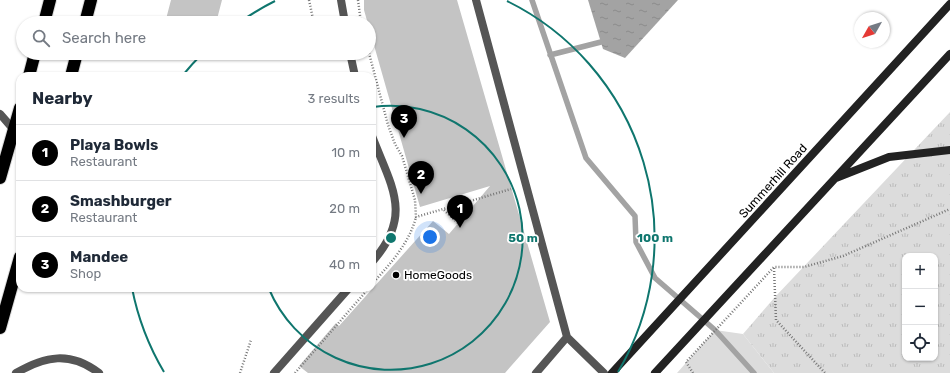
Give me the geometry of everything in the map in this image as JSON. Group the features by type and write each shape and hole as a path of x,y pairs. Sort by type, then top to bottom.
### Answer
{"highway":[{"path":"46,16 50,0"},
{"path":"87,16 91,0"},
{"path":"30,72 34,60"},
{"path":"72,72 75,60"},
{"path":"0,178 16,123"},
{"path":"0,328 16,271"}],"street":[{"name":"Summerhill Road","path":"612,373 697,282 950,4"},
{"path":"655,373 950,54"},
{"path":"833,179 889,157 950,150"}],"lane":[{"path":"341,0 343,16"},
{"path":"476,0 567,337 604,373"},
{"path":"352,60 354,72"},
{"path":"0,114 14,130"},
{"path":"376,146 394,191 396,206 392,233 376,257"},
{"path":"274,373 345,292"},
{"path":"536,373 567,337"},
{"path":"16,373 34,362 50,358 66,358 82,363 98,373"}],"path":[{"path":"309,0 312,16"},
{"path":"358,0 360,16"},
{"path":"371,60 374,72"},
{"path":"376,80 388,125 395,144 402,156 415,200 416,217 511,189"},
{"path":"461,195 463,203"},
{"path":"443,209 458,223"},
{"path":"693,373 686,362 774,267 804,267 843,256 950,209"},
{"path":"774,267 776,320 825,373"},
{"path":"295,373 366,292"},
{"path":"240,373 251,340"}],"green space":[{"path":"950,112 950,373 774,373 743,334 775,297"},
{"path":"715,330 743,334 774,373 677,373"}],"water":[{"path":"588,0 678,0 625,58 603,49"}],"building":[{"path":"171,0 222,0 218,16 167,16"},
{"path":"364,0 457,0 550,322 505,373 308,373 299,366 336,323 339,326 369,292 376,292 376,285 433,221 449,234 490,186 420,207 376,52 376,16 366,16"}],"waterway":[{"path":"532,0 586,158 635,216 636,242 655,278 715,330 754,373"},
{"path":"550,55 601,42"}],"place":[{"name":"Mandee","path":"404,138"},
{"name":"Smashburger","path":"421,194"},
{"name":"Playa Bowls","path":"460,228"},
{"name":"HomeGoods","path":"396,275"}]}
